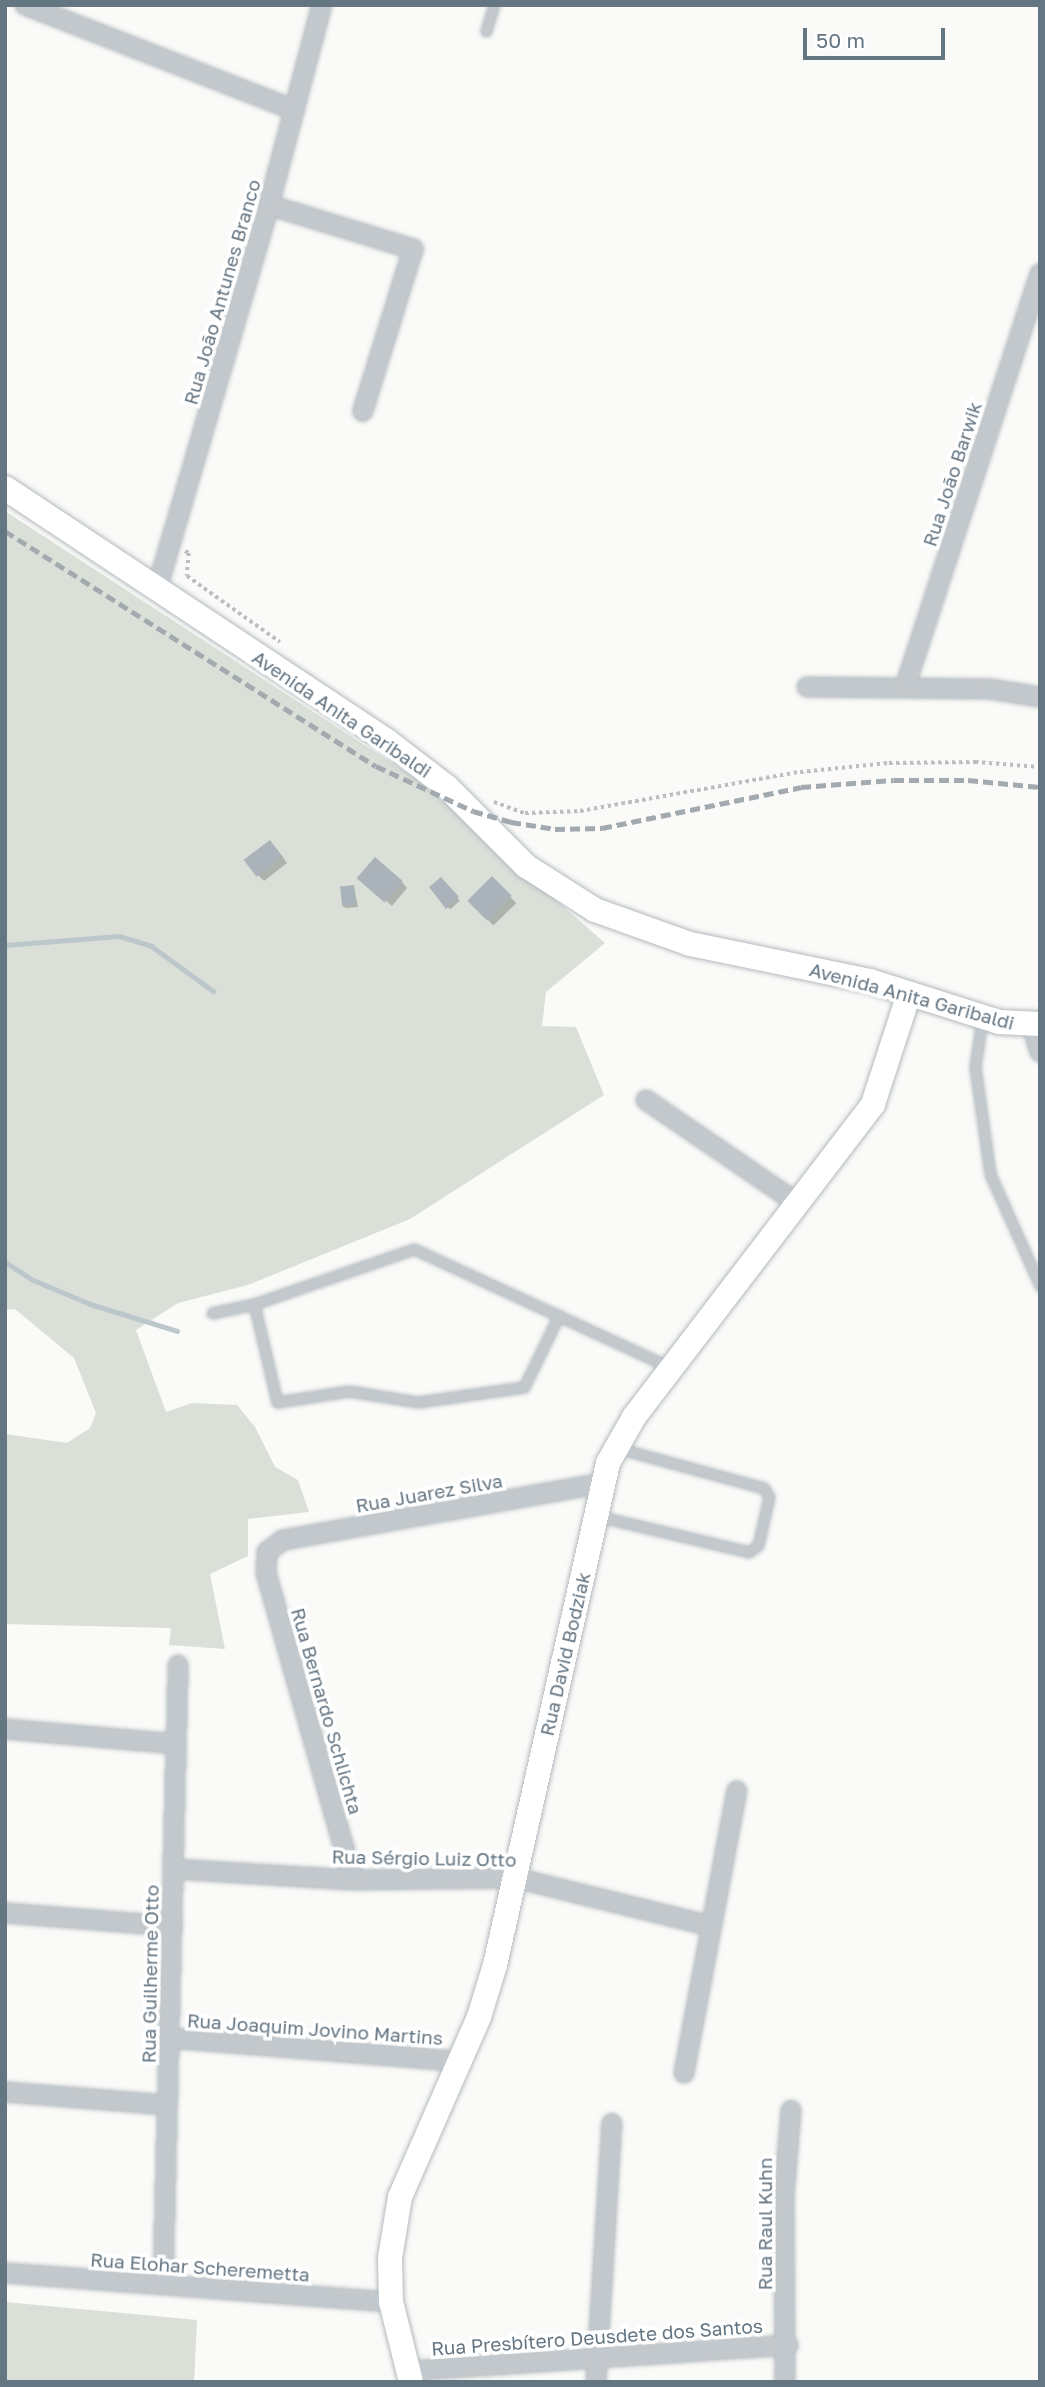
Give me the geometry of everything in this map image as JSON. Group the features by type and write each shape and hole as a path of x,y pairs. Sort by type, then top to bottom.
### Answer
{"street":[{"path":"25,5 294,110"},
{"name":"Rua João Antunes Branco","path":"157,589 269,205 321,5"},
{"path":"269,205 413,249 363,411"},
{"name":"Rua João Barwik","path":"905,687 1040,274"},
{"name":"Avenida Anita Garibaldi","path":"5,488 423,768 526,866 566,895 622,922 690,944 836,973 982,1018 1036,1025"},
{"path":"807,687 990,689 1040,698"},
{"name":"Rua David Bodziak","path":"410,2376 391,2302 390,2258 400,2197 488,1991 603,1483 615,1448 671,1368 873,1104 909,994"},
{"path":"1036,1025 1040,1052"},
{"path":"646,1100 797,1203"},
{"name":"Rua Juarez Silva","path":"267,1552 283,1540 603,1483"},
{"name":"Rua Bernardo Schlichta","path":"267,1552 265,1572 353,1880"},
{"name":"Rua Guilherme Otto","path":"163,2285 178,1665"},
{"path":"5,1729 176,1744"},
{"path":"684,2073 737,1791"},
{"name":"Rua Sérgio Luiz Otto","path":"173,1869 353,1880 515,1878 711,1926"},
{"path":"5,1913 172,1926"},
{"name":"Rua Joaquim Jovino Martins","path":"169,2038 458,2061"},
{"path":"5,2092 167,2105"},
{"name":"Rua Raul Kuhn","path":"785,2382 788,2346 784,2196 791,2109"},
{"path":"596,2382 612,2123"},
{"name":"Rua Elohar Scheremetta","path":"5,2273 391,2302"},
{"name":"Rua Presbítero Deusdete dos Santos","path":"410,2376 597,2358 788,2346"}],"lane":[{"path":"486,31 494,5"},
{"path":"982,1018 975,1067 990,1174 1040,1286"},
{"path":"212,1313 254,1304 414,1249 671,1368"},
{"path":"254,1304 277,1402 349,1391 418,1402 524,1387 559,1315"},
{"path":"596,1516 749,1552 758,1545 769,1497 764,1488 615,1448"}],"path":[{"path":"189,553 187,576 285,645"},
{"path":"487,798 525,813 580,811 800,772 889,763 975,762 1040,767"}],"shaded area":[{"path":"5,511 418,780 605,943 546,992 542,1026 576,1027 604,1095 410,1219 248,1285 178,1303 136,1330 166,1412 192,1403 237,1405 255,1427 275,1467 298,1480 309,1512 248,1519 248,1556 210,1574 225,1649 169,1645 171,1628 5,1624 5,1434 67,1443 90,1428 96,1413 74,1358 15,1309 5,1310"},
{"path":"5,2302 197,2320 194,2382 5,2382"}],"building":[{"path":"270,840 283,857 256,877 244,860"},
{"path":"375,857 403,881 385,902 357,878"},
{"path":"492,876 512,896 487,921 467,901"},
{"path":"441,877 459,897 446,909 429,887"},
{"path":"354,885 356,905 342,906 340,886"}],"waterway":[{"path":"5,945 119,936 151,946 213,991"},
{"path":"5,1262 33,1280 90,1304 177,1331"}],"railway":[{"path":"5,531 376,766 473,811 511,822 555,829 602,828 801,787 894,780 968,780 1040,787"}]}
